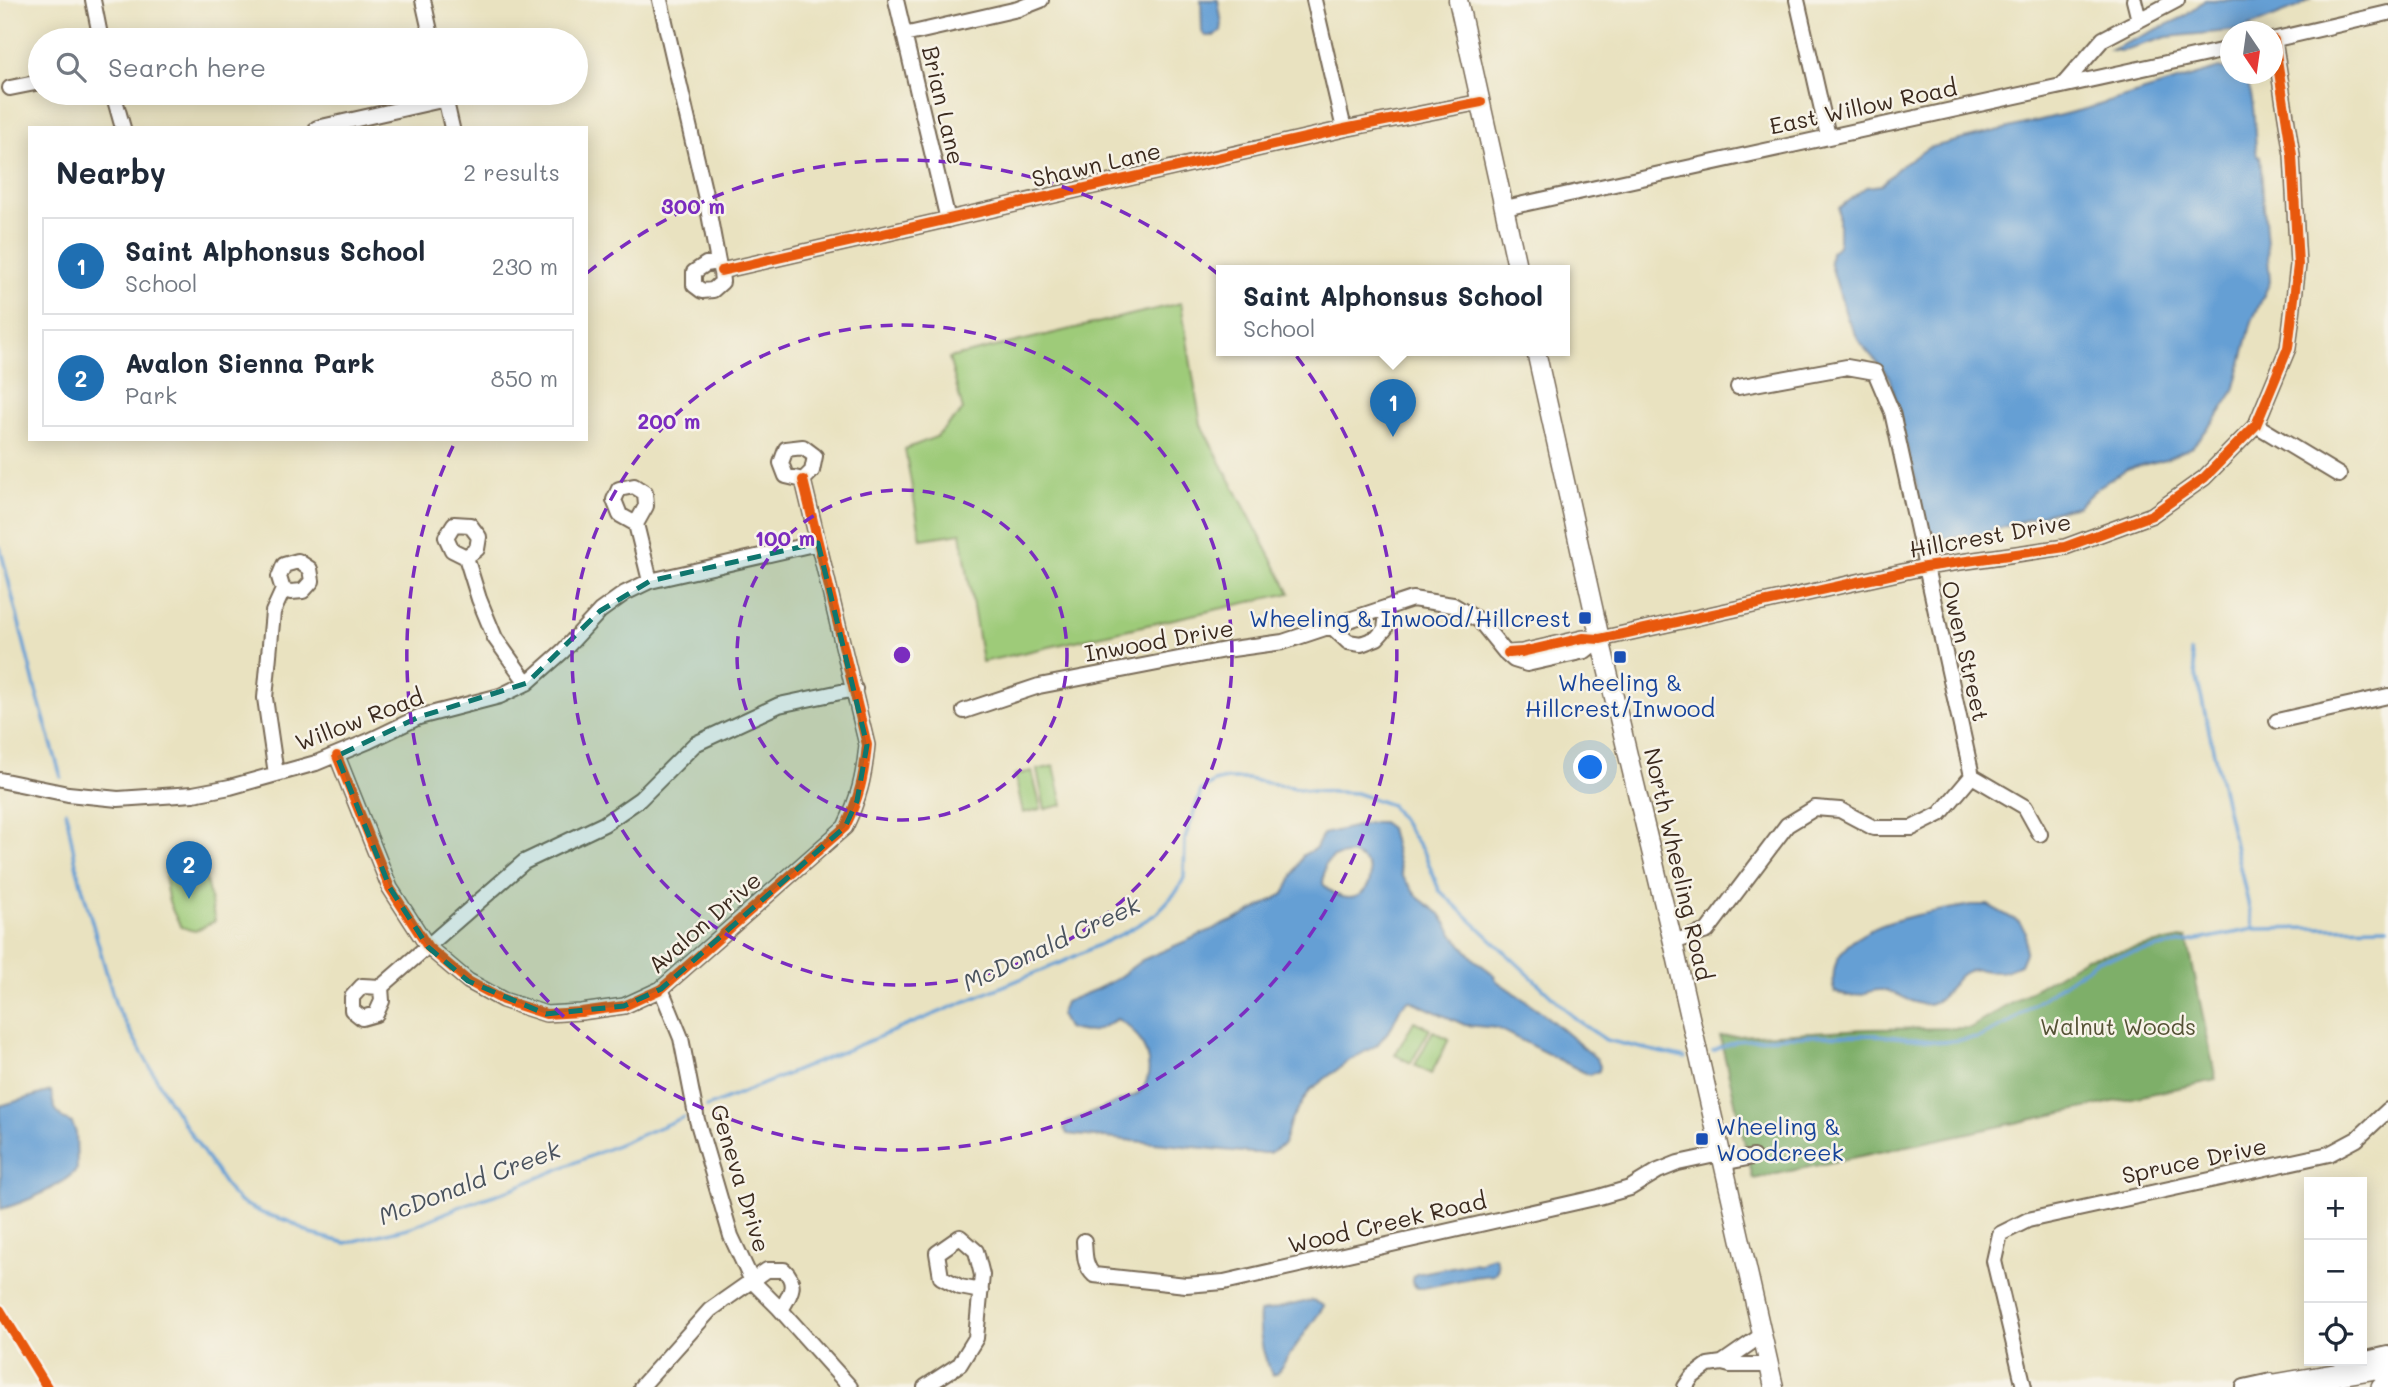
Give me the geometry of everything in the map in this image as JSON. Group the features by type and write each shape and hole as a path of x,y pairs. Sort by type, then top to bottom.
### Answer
{"highway":[{"path":"2263,1387 2388,1367"},
{"path":"2306,1387 2388,1367"},
{"path":"2382,1387 2388,1386"}],"main road":[{"path":"1458,0 1517,265"},
{"name":"North Wheeling Road","path":"1537,356 1774,1387"}],"street":[{"path":"93,0 99,28"},
{"path":"424,0 430,28"},
{"name":"Shawn Lane","path":"660,0 720,266 948,220 1344,129 1481,102"},
{"name":"Brian Lane","path":"897,0 948,220"},
{"path":"904,35 1018,9 1041,0"},
{"path":"1314,0 1344,129"},
{"path":"1797,0 1828,136"},
{"path":"2134,0 2139,20"},
{"path":"2062,86 2103,39 2177,0"},
{"path":"2283,38 2388,13"},
{"name":"East Willow Road","path":"1505,208 2220,51"},
{"path":"10,88 28,84"},
{"name":"Hillcrest Drive","path":"1600,639 1926,568 2065,547 2152,515 2204,478 2256,425 2288,348 2298,265 2292,155 2280,84"},
{"path":"116,105 122,126"},
{"path":"325,126 409,105"},
{"path":"447,105 452,126"},
{"name":"Owen Street","path":"1738,387 1847,367 1875,372 1892,412 1972,776"},
{"path":"2256,425 2339,475"},
{"name":"Avalon Drive","path":"337,756 390,888 428,947 468,981 503,1000 546,1014 624,1006 661,989 845,827 857,801 864,774 867,745 803,481"},
{"path":"636,524 650,580"},
{"name":"Willow Road","path":"0,780 68,794 118,799 193,794 276,774 337,756 419,717 500,696 527,683 563,651 600,611 625,593 650,580 818,543"},
{"path":"466,557 478,599 495,638 527,683"},
{"path":"276,774 265,698 273,612 283,590"},
{"name":"Inwood Drive","path":"964,711 1039,686 1225,650 1283,642 1412,599 1453,605 1480,621 1514,660 1527,664 1585,651 1600,639"},
{"path":"1331,626 1348,642 1361,644 1377,638 1385,629 1388,607"},
{"path":"381,988 524,862 604,824 639,799 695,744 779,705 855,689"},
{"path":"2277,722 2388,696"},
{"path":"1673,942 1707,931 1787,825 1815,808 1840,810 1874,828 1912,828 1940,814 1972,776 2025,807 2040,834"},
{"name":"Geneva Drive","path":"661,989 681,1038 697,1120 731,1236 752,1281 850,1387"},
{"name":"Spruce Drive","path":"2024,1387 1994,1261 2000,1234 2028,1220 2329,1154 2357,1139 2388,1110"},
{"path":"1721,1158 1753,1157"},
{"name":"Wood Creek Road","path":"1084,1241 1088,1270 1094,1275 1205,1285 1599,1197 1630,1188 1658,1171 1678,1163 1721,1158"},
{"path":"925,1387 960,1364 976,1338 981,1291 982,1275 976,1251 960,1237 937,1253 941,1277 960,1287 981,1291"},
{"path":"641,1387 710,1310 768,1270 784,1270 789,1275 793,1288 781,1310"},
{"path":"1722,1363 1762,1335"},
{"path":"2367,1358 2388,1354"},
{"path":"1685,1387 1692,1377 1708,1365 1770,1365"},
{"path":"2244,1387 2334,1366"}],"highlighted area":[{"path":"818,543 867,745 857,801 845,827 661,989 624,1006 546,1014 468,981 428,947 390,888 337,756 419,717 527,683 600,611 650,581"}],"green space":[{"path":"1181,303 1201,425 1290,593 982,662 961,533 921,539 905,449 936,437 963,410 949,358"},
{"path":"1054,766 1063,805 1045,809 1037,770"},
{"path":"1032,771 1041,809 1023,813 1015,775"},
{"path":"202,862 215,921 195,931 181,927 173,912 168,899 166,868"},
{"name":"Walnut Woods","path":"2187,938 2216,1080 1753,1179 1720,1037 1867,1029 1970,1028 2086,958"},
{"path":"1414,1021 1430,1029 1411,1063 1395,1055"},
{"path":"1433,1031 1449,1039 1431,1074 1415,1065"}],"water":[{"path":"1201,0 1218,0 1222,24 1221,31 1214,36 1205,36 1202,32"},
{"path":"2205,0 2310,0 2263,21 2220,21 2220,32 2167,37 2121,51 2111,50 2184,17"},
{"path":"2219,68 2220,84 2248,84 2254,113 2257,155 2260,156 2270,282 2252,321 2234,391 2216,419 2192,447 2166,459 2127,469 2097,488 2078,506 1979,535 1942,538 1927,527 1889,376 1861,344 1847,318 1830,262 1831,252 1839,245 1839,208 1866,187 1881,185 1898,168 1928,148 2089,108"},
{"path":"1374,822 1382,822 1390,828 1402,876 1420,899 1440,914 1455,937 1497,981 1539,1010 1597,1059 1599,1071 1589,1075 1497,1028 1465,1025 1409,1000 1401,1007 1391,1028 1377,1045 1350,1060 1310,1090 1290,1122 1284,1144 1269,1153 1067,1134 1064,1128 1068,1122 1136,1095 1148,1076 1148,1065 1141,1043 1126,1025 1117,1019 1093,1031 1082,1032 1067,1028 1060,1015 1065,1002 1115,980 1142,960 1241,917 1284,894 1303,855 1316,848 1323,834","holes":["1350,854 1363,860 1369,869 1370,879 1359,895 1348,898 1336,895 1323,884 1325,864 1334,857"]},
{"path":"1971,905 1988,905 2019,922 2026,932 2025,953 2020,965 2001,972 1965,972 1940,999 1929,1004 1917,1003 1881,990 1850,996 1835,992 1834,969 1843,951 1859,937 1904,918"},
{"path":"51,1091 54,1107 63,1119 72,1123 76,1133 77,1169 52,1188 1,1209 0,1106"},
{"path":"1492,1256 1498,1264 1494,1275 1423,1288 1417,1288 1412,1283 1416,1274 1479,1264"},
{"path":"1313,1300 1324,1306 1276,1374 1272,1375 1262,1344 1260,1312"}],"waterway":[{"name":"McDonald Creek","path":"0,547 36,691 61,777"},
{"path":"2191,652 2254,929"},
{"name":"McDonald Creek","path":"707,1107 1060,963 1126,932 1156,914 1177,891 1184,878 1185,839 1201,791 1214,782 1226,779 1247,779 1312,791 1356,793 1391,805 1425,854 1439,890 1578,1021 1606,1040 1685,1058"},
{"name":"McDonald Creek","path":"66,811 77,869 116,1006 169,1101 229,1191 240,1202 264,1214 289,1221 311,1234 346,1243 412,1227 684,1117"},
{"name":"McDonald Creek","path":"1713,1051 1737,1041 1788,1036 1877,1035 1941,1042 1978,1038 2008,1023 2097,960 2254,929 2388,927"}],"cycle path":[{"path":"1508,653 1583,638 1600,639 1925,567 2065,547 2152,515 2204,478 2256,425 2288,348 2298,265 2292,155 2281,84"},
{"path":"721,271 1344,129 1481,102"},
{"path":"337,756 390,888 428,947 468,981 503,1000 546,1014 624,1006 661,989 845,827 860,787 867,745 803,480"},
{"path":"0,1310 47,1387"}],"place":[{"name":"Saint Alphonsus School","path":"1393,437"},
{"name":"Wheeling & Inwood/Hillcrest","path":"1585,618"},
{"name":"Wheeling & Hillcrest/Inwood","path":"1620,657"},
{"name":"Avalon Sienna Park","path":"189,899"},
{"name":"Wheeling & Woodcreek","path":"1702,1139"}]}
